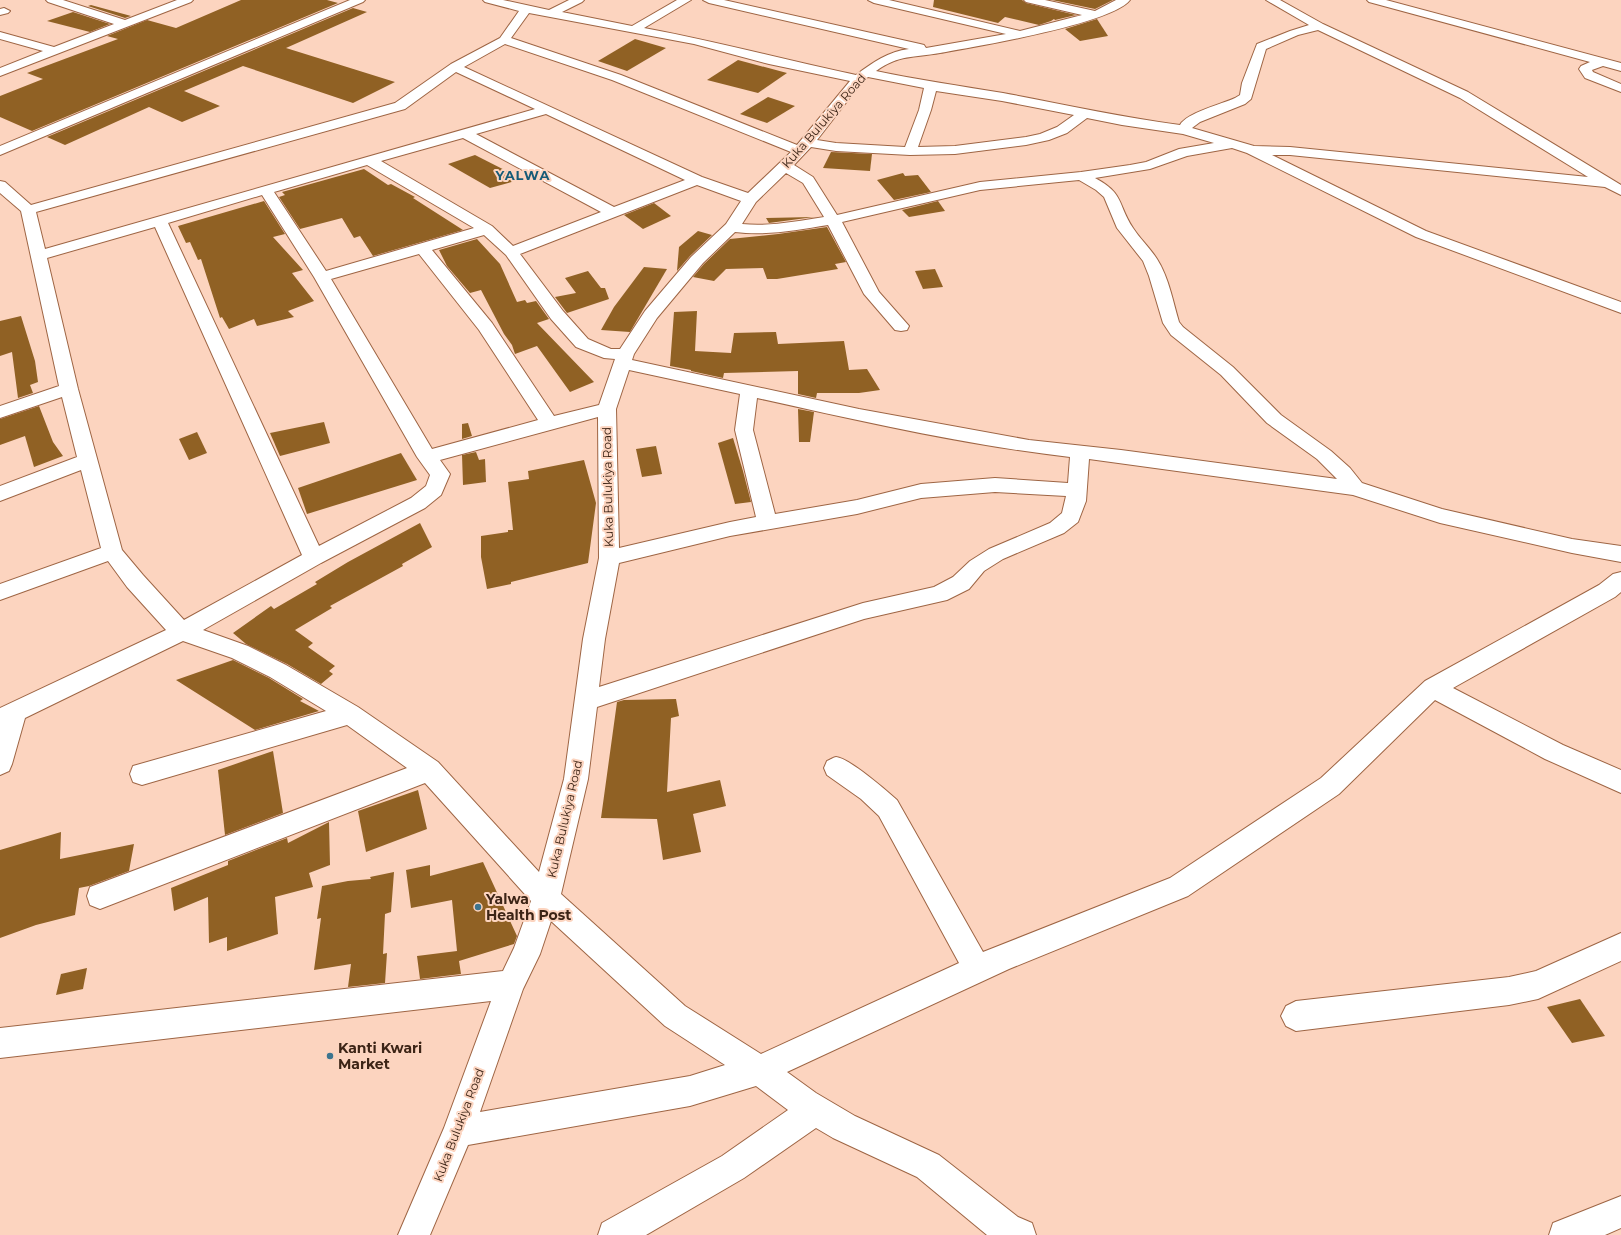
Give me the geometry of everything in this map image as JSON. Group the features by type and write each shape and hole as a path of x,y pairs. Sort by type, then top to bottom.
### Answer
{"street":[{"path":"52,0 125,24"},
{"path":"0,72 187,0"},
{"path":"0,151 358,0"},
{"path":"489,0 550,14 695,41 769,60 862,76 1002,97 1122,121 1185,130 1252,150 1421,234 1621,308"},
{"path":"550,14 578,0"},
{"path":"634,29 685,0"},
{"path":"709,0 933,51"},
{"path":"874,0 1022,34"},
{"path":"1030,0 1096,15"},
{"name":"Kuka Bulukiya Road","path":"414,1235 458,1131 511,984 526,954 546,898 576,779 594,639 609,558 607,409 624,358 651,314 697,260 732,227 750,199 786,166 862,76 880,63 892,57 906,53 933,51 1022,34 1096,15 1124,0"},
{"path":"1272,0 1319,26 1464,95 1618,188"},
{"path":"1373,0 1621,66"},
{"path":"28,210 400,106 455,67 504,40 526,9"},
{"path":"1185,130 1187,124 1195,119 1240,101 1246,96 1248,83 1261,47 1294,33 1319,26"},
{"path":"0,35 54,51"},
{"path":"504,40 574,62 804,146 910,151 955,150 1038,138 1062,130 1085,113"},
{"path":"1602,62 1584,69 1585,72 1621,88"},
{"path":"455,67 697,180 750,199"},
{"path":"910,151 925,110 931,86"},
{"path":"38,256 465,134 547,109"},
{"path":"465,134 613,212"},
{"path":"732,227 754,230 833,220 936,194 980,186 1081,176 1150,165 1184,152 1234,145"},
{"path":"1252,150 1290,151 1618,188"},
{"path":"370,161 487,229 511,252 557,315 582,343 610,354 749,391 859,415 1021,445 1080,451 1355,488 1440,516 1572,546 1621,554"},
{"path":"786,166 808,180 833,220 872,294 901,326"},
{"path":"1081,176 1101,187 1110,195 1125,228 1150,260 1157,276 1171,323 1177,331 1227,371 1274,419 1324,455 1343,473 1355,488"},
{"path":"511,252 697,180"},
{"path":"0,185 28,210 69,389 112,552 135,581 182,632 240,652 278,671 350,714 429,770 546,898 675,1016 759,1070 815,1110 844,1127 928,1166 1006,1229 1020,1235"},
{"path":"0,764 7,716 182,632 314,558 418,503 434,490 440,474 427,457 322,277 266,190"},
{"path":"160,222 314,558"},
{"path":"322,277 487,229"},
{"path":"422,248 486,327 549,423"},
{"path":"0,412 69,389"},
{"path":"749,391 744,430 749,455 768,522"},
{"path":"427,457 549,423 607,409"},
{"path":"587,701 862,611 938,594 961,583 977,566 996,554 1057,528 1071,517 1076,501 1080,451"},
{"path":"0,494 88,460"},
{"path":"609,558 768,522 857,507 921,491 995,485 1076,490"},
{"path":"0,592 112,552"},
{"path":"458,1131 690,1091 759,1070 976,969 1179,887 1330,786 1433,688 1607,591 1621,580"},
{"path":"1433,688 1554,752 1621,782"},
{"path":"142,774 350,714"},
{"path":"836,768 870,792 888,808 976,969"},
{"path":"100,896 429,770"},
{"path":"1296,1016 1509,991 1538,985 1621,947"},
{"path":"0,1043 511,984"},
{"path":"614,1235 732,1167 815,1110"},
{"path":"1565,1235 1621,1212"}],"building":[{"path":"241,0 327,0 338,3 32,131 0,117 0,96 43,79 27,73 118,39 107,36 147,20 176,28"},
{"path":"934,0 1022,0 1026,3 1076,15 1054,19 1039,25 1005,17 998,23 933,7"},
{"path":"1052,0 1113,0 1095,9"},
{"path":"91,5 131,16 125,18 88,6"},
{"path":"353,8 367,12 286,48 395,82 353,103 243,66 184,91 220,106 182,122 149,107 65,145 47,137"},
{"path":"73,12 110,24 90,32 47,21"},
{"path":"1097,19 1108,36 1080,41 1065,29"},
{"path":"635,39 666,48 627,71 598,61"},
{"path":"738,60 787,73 758,93 707,80"},
{"path":"768,97 795,106 767,123 740,114"},
{"path":"831,152 872,154 870,171 823,168"},
{"path":"475,155 522,179 490,188 448,164"},
{"path":"364,169 388,185 391,184 415,197 413,198 463,230 373,256 360,236 354,238 342,218 300,229 279,197 285,195 282,192"},
{"path":"903,173 905,176 918,175 931,192 894,200 877,180"},
{"path":"264,201 285,234 273,237 303,270 292,273 314,301 288,311 294,317 257,326 254,319 229,329 222,317 220,318 201,259 198,260 190,242 186,243 178,226"},
{"path":"938,201 945,211 909,217 902,210"},
{"path":"654,203 671,216 643,229 624,215"},
{"path":"814,217 769,223 766,218"},
{"path":"827,227 846,262 835,264 838,269 777,279 767,279 763,268 726,269 714,281 693,277 730,239"},
{"path":"698,231 712,235 677,271 679,247"},
{"path":"477,239 500,264 517,302 525,300 527,303 536,301 549,319 537,323 594,382 570,392 537,346 515,354 512,345 504,334 481,290 470,293 447,266 439,250"},
{"path":"644,267 667,269 630,332 601,330 614,307"},
{"path":"935,269 943,287 923,289 915,271"},
{"path":"588,271 601,288 605,288 609,299 567,313 555,297 576,293 565,278"},
{"path":"697,311 695,351 731,353 734,333 776,332 778,344 844,341 849,370 867,369 880,390 859,393 817,393 816,398 798,394 798,371 724,373 723,378 670,366 674,312"},
{"path":"21,316 35,361 38,382 30,385 33,393 18,398 12,352 0,356 0,321"},
{"path":"39,406 53,442 63,456 34,467 25,436 0,445 0,419"},
{"path":"798,409 814,412 810,442 799,442"},
{"path":"324,422 330,443 280,456 270,433"},
{"path":"468,423 472,436 462,439 462,424"},
{"path":"197,432 207,453 189,460 179,439"},
{"path":"733,438 751,502 735,504 718,443"},
{"path":"656,446 662,474 642,477 636,449"},
{"path":"476,452 479,460 485,459 486,482 463,485 462,455"},
{"path":"401,453 417,480 307,514 298,488"},
{"path":"584,460 596,503 588,563 487,589 481,557 481,536 513,530 508,482 529,479 528,471"},
{"path":"420,523 432,547 402,564 403,566 330,606 332,608 295,630 313,643 308,647 335,666 329,671 333,674 321,684 287,664 246,644 233,633 271,606 274,609 317,584 315,582 348,562"},
{"path":"233,660 269,678 303,699 300,701 319,711 255,730 176,680"},
{"path":"676,699 679,716 671,718 667,792 720,780 726,806 693,814 701,852 663,860 657,819 601,818 617,702 624,700"},
{"path":"273,751 283,813 225,835 218,770"},
{"path":"418,790 427,829 366,852 358,811"},
{"path":"329,822 330,865 309,873 313,887 275,897 278,934 227,951 227,937 209,943 208,897 174,911 171,888 228,865 228,861 287,838 288,843"},
{"path":"61,832 60,859 134,844 129,871 89,886 79,888 75,915 36,925 0,938 0,850"},
{"name":"Yalwa Health Post","path":"483,862 517,936 514,944 459,961 461,974 420,979 417,956 457,951 452,900 411,908 406,870 430,865 430,876"},
{"path":"394,872 391,912 385,914 383,954 387,953 385,983 348,987 351,964 314,970 321,918 317,919 322,886 348,881 371,879 370,877"},
{"path":"87,968 83,989 56,995 61,974"},
{"path":"1580,999 1605,1036 1572,1043 1547,1007"}],"place":[{"name":"Yalwa Health Post","path":"478,907"},
{"name":"Kanti Kwari Market","path":"330,1056"}],"district":[{"name":"YALWA","path":"523,175"}]}
